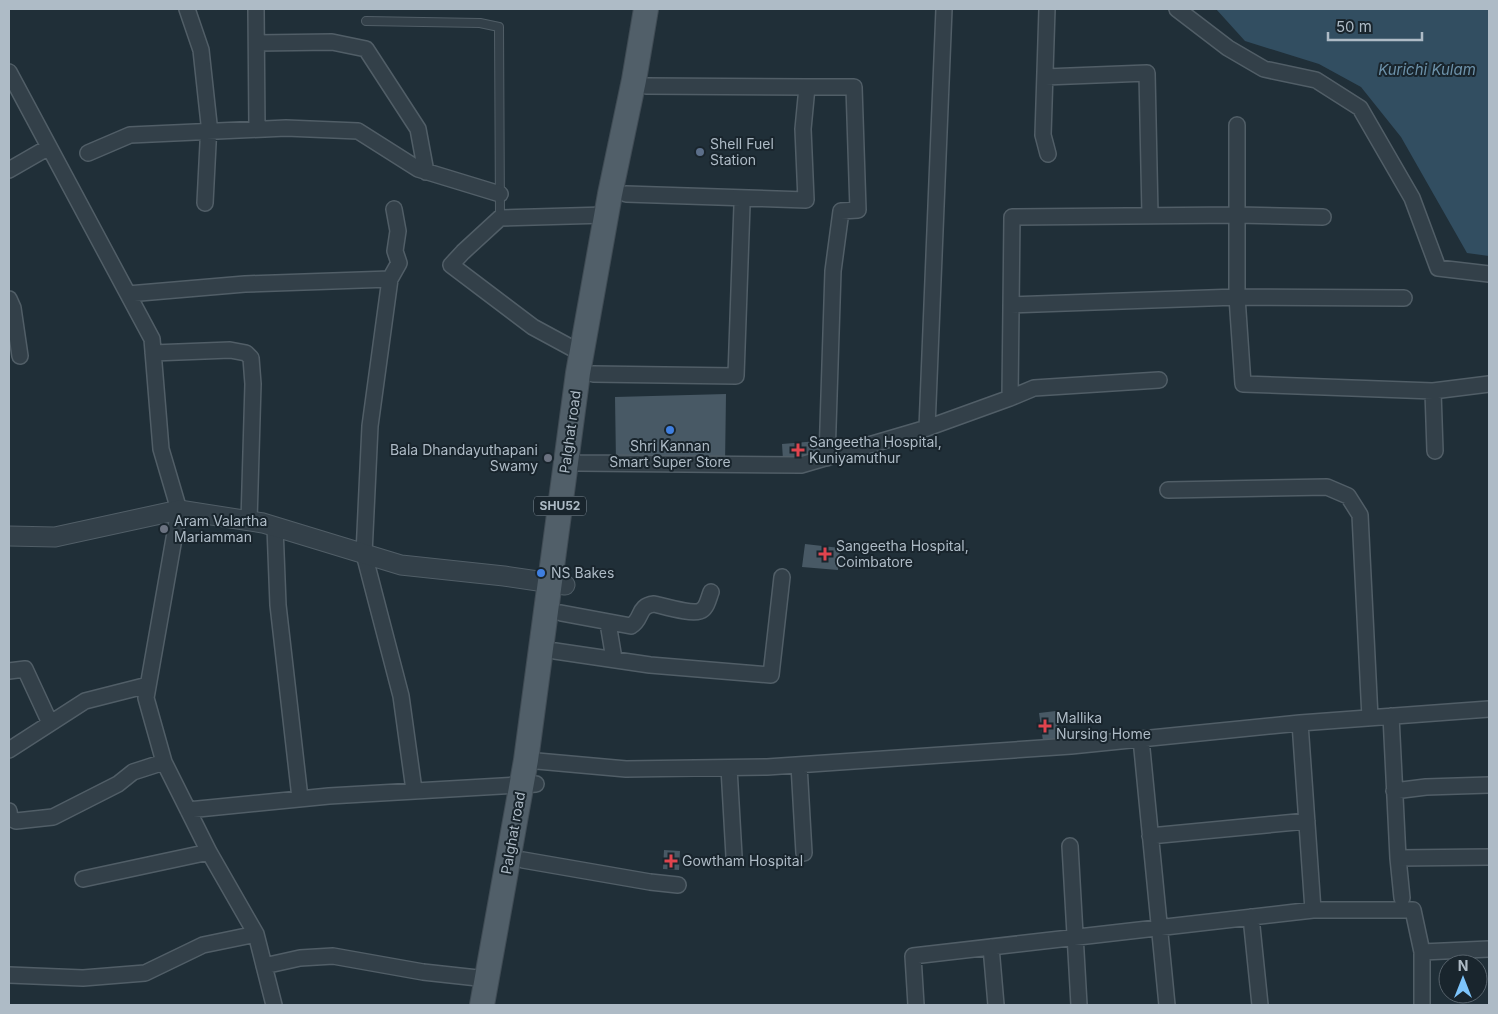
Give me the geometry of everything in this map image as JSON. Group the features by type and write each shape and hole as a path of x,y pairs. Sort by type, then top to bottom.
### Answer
{"main road":[{"name":"Palghat road","path":"482,1005 529,785 572,462 581,354 646,9"},
{"name":"Palghat road","path":"572,462 593,374 660,9"},
{"name":"Palghat road","path":"532,760 561,613 557,584"},
{"name":"Palghat road","path":"497,1005 533,807 529,785"}],"street":[{"path":"187,9 201,50 209,124 205,203"},
{"path":"256,9 257,129"},
{"path":"927,428 944,9"},
{"path":"1047,9 1044,135 1048,154"},
{"path":"1177,9 1228,48 1264,69 1316,80 1360,108 1412,198 1438,268 1489,274"},
{"path":"257,43 332,42 366,49 418,128 426,172"},
{"path":"9,72 152,339 161,449 179,510 146,698 164,762 209,852 256,934 274,1005"},
{"path":"1045,76 1147,73 1150,216"},
{"path":"646,86 854,87 858,210 841,211 836,246 833,271 826,458"},
{"path":"626,194 806,200 803,129 807,87"},
{"path":"1237,125 1237,297 1243,384 1433,391 1489,384"},
{"path":"88,154 130,135 286,128 358,131 418,169 500,194"},
{"path":"9,170 49,148"},
{"path":"593,374 736,376 742,205"},
{"path":"394,209 398,231 396,251 399,263 390,279 370,426 364,554 401,696 414,790"},
{"path":"581,354 533,327 450,265 500,218 606,215"},
{"path":"1010,398 1012,217 1237,215 1324,217"},
{"path":"128,294 245,284 390,279"},
{"path":"1011,305 1237,297 1404,298"},
{"path":"9,299 13,308 20,356"},
{"path":"153,353 230,350 246,353 251,358 253,384 249,521"},
{"path":"572,462 801,465 927,428 1034,388 1159,380"},
{"path":"1433,391 1435,451"},
{"path":"1168,490 1327,487 1348,496 1360,515 1370,718"},
{"path":"9,536 55,538 179,510 275,527 401,565 504,576 557,584"},
{"path":"275,527 278,606 300,798"},
{"path":"555,651 650,664 771,674 782,577"},
{"path":"561,613 631,626 636,623 644,607 654,604 701,612 711,592"},
{"path":"608,622 614,659"},
{"path":"9,671 25,669 50,723"},
{"path":"9,750 85,701 148,685"},
{"path":"532,760 626,769 767,767 1071,746 1300,723 1489,709"},
{"path":"1391,716 1398,858 1402,898"},
{"path":"1300,723 1313,910"},
{"path":"1141,739 1167,1005"},
{"path":"9,811 10,818 16,821 53,817 118,784 133,772 164,762"},
{"path":"799,765 804,853"},
{"path":"728,768 734,856"},
{"path":"188,810 300,798 414,790 529,785"},
{"path":"1394,791 1426,787 1489,785"},
{"path":"1150,836 1307,821"},
{"path":"1070,846 1079,1005"},
{"path":"83,879 209,852"},
{"path":"1398,858 1489,857"},
{"path":"524,860 650,882 678,885"},
{"path":"916,1005 913,956 1313,910 1413,910 1422,952 1422,1005"},
{"path":"1251,917 1260,1005"},
{"path":"9,974 83,978 146,973 203,945 256,934"},
{"path":"991,947 996,1005"},
{"path":"1422,952 1489,949"},
{"path":"264,966 300,958 333,956 423,972 487,979"}],"lane":[{"path":"366,21 480,22 499,27 500,218"}],"water":[{"name":"Kurichi Kulam","path":"1216,9 1489,9 1489,256 1467,253 1401,137 1361,87 1319,64 1245,41"}],"building":[{"name":"Shri Kannan Smart Super Store","path":"726,394 725,465 616,463 615,397"},
{"path":"818,441 820,457 783,460 782,444"},
{"path":"805,544 840,548 838,570 802,567"},
{"path":"1056,711 1059,739 1043,741 1039,713"},
{"path":"664,850 680,851 679,870 663,869"}],"place":[{"name":"Shell Fuel Station","path":"700,152"},
{"name":"Shri Kannan Smart Super Store","path":"670,430"},
{"name":"Sangeetha Hospital, Kuniyamuthur","path":"798,450"},
{"name":"Bala Dhandayuthapani Swamy","path":"548,458"},
{"name":"Aram Valartha Mariamman","path":"164,529"},
{"name":"Sangeetha Hospital, Coimbatore","path":"825,554"},
{"name":"NS Bakes","path":"541,573"},
{"name":"Mallika Nursing Home","path":"1045,726"},
{"name":"Gowtham Hospital","path":"671,861"}]}
